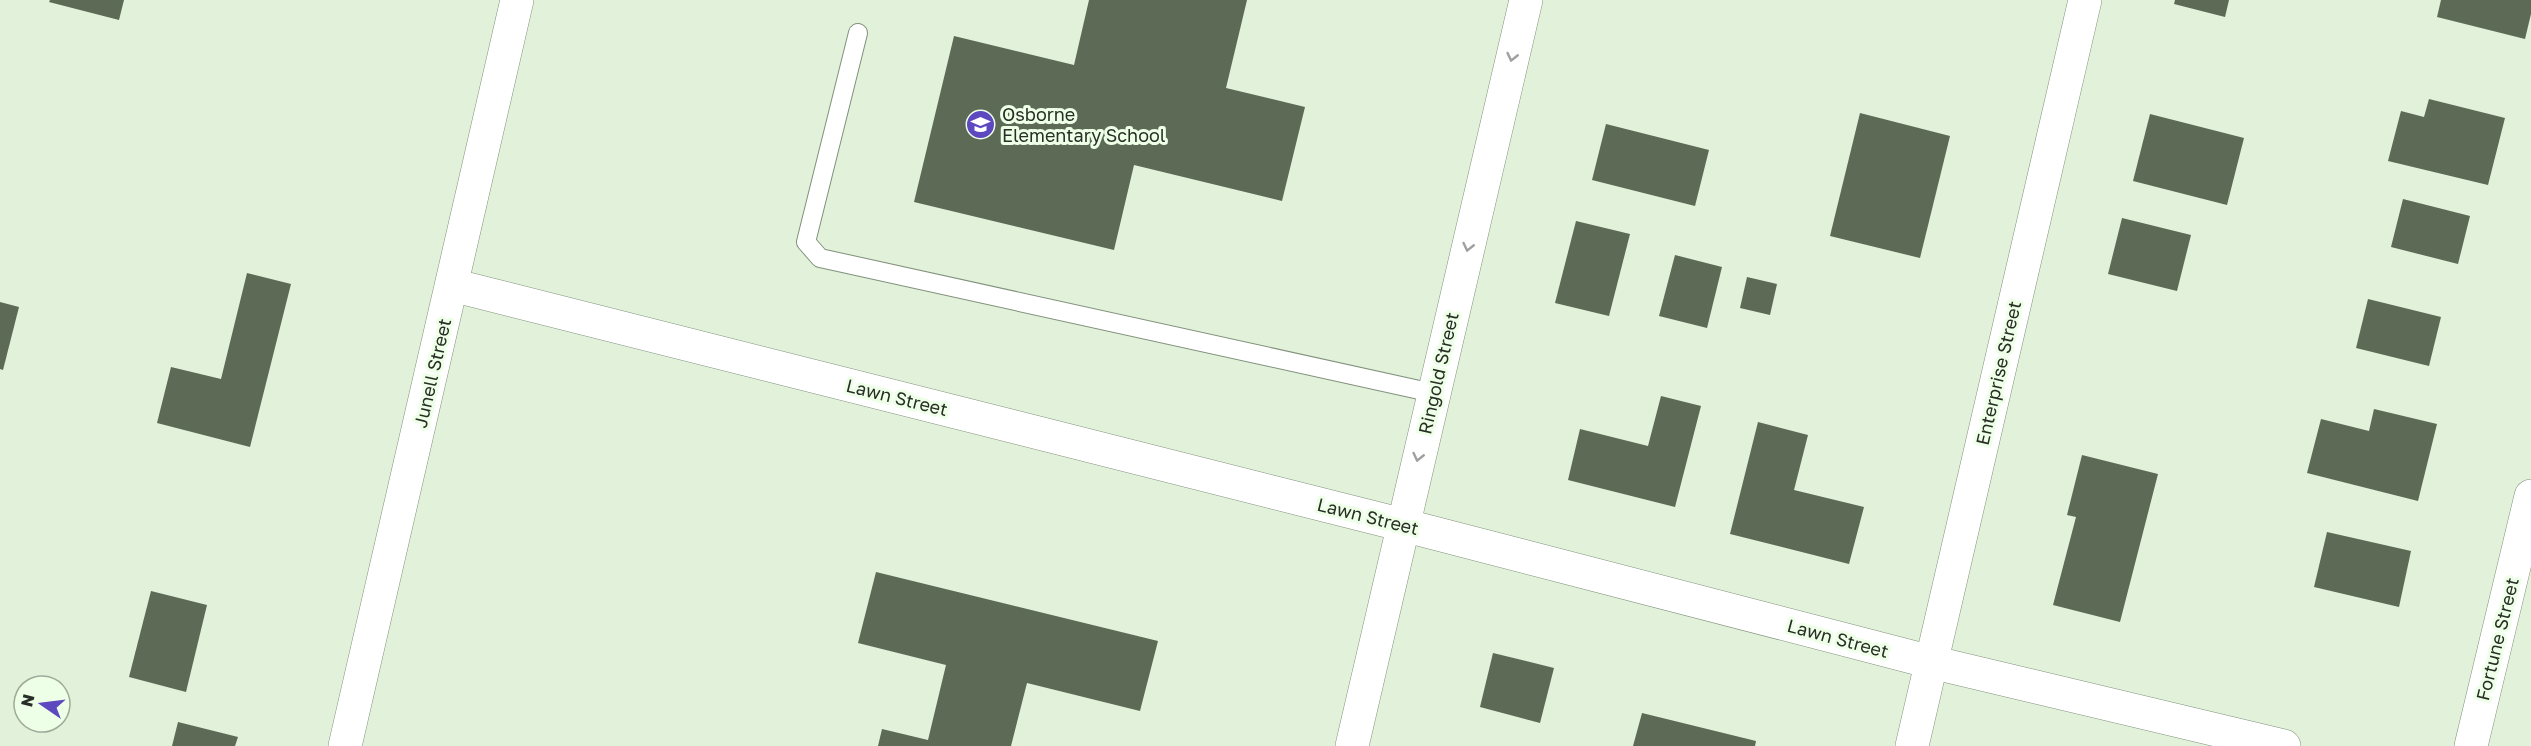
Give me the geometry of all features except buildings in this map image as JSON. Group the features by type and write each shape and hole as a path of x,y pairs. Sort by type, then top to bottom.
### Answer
{"street":[{"name":"Junell Street","path":"345,746 517,0"},
{"name":"Ringold Street","path":"1352,746 1526,0"},
{"name":"Enterprise Street","path":"1912,746 2085,0"},
{"name":"Lawn Street","path":"452,285 1403,525 1931,662 2284,746"},
{"name":"Fortune Street","path":"2471,746 2531,496"}],"lane":[{"path":"858,33 806,242 820,258 1433,393"}],"place":[{"name":"Osborne Elementary School","path":"981,124"}]}
